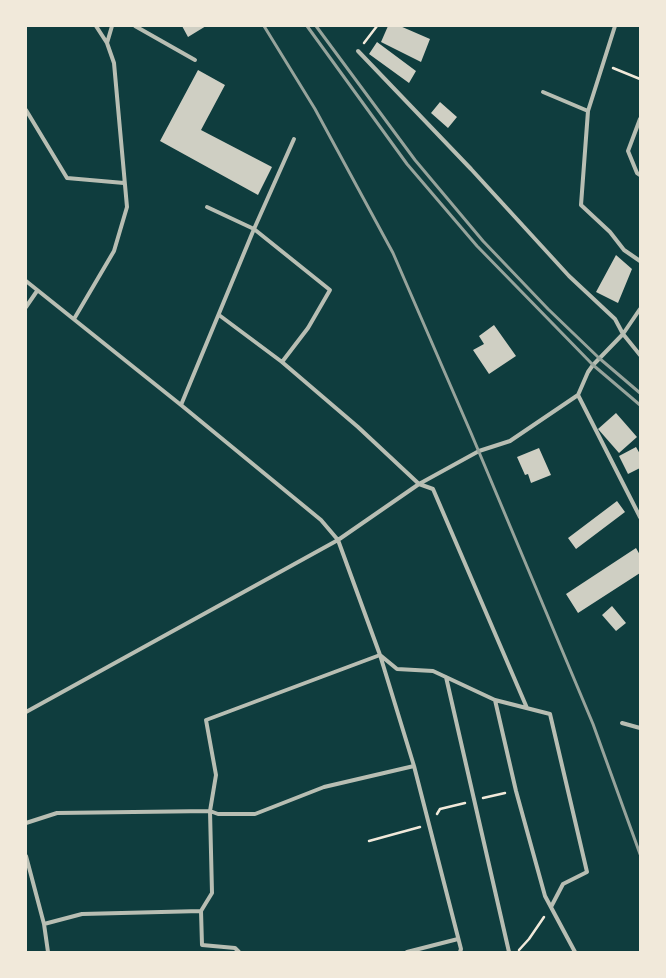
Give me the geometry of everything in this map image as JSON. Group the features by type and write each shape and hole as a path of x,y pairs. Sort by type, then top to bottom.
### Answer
{"street":[{"path":"74,319 114,251 127,207 114,63 107,44 96,26"},
{"path":"107,44 112,26"},
{"path":"135,26 196,60"},
{"path":"615,26 588,110 581,205 610,232 624,250 640,261"},
{"path":"358,51 471,169 569,276 615,319 634,349 640,355"},
{"path":"542,92 588,110"},
{"path":"26,110 66,178 124,183"},
{"path":"640,119 628,152 637,173 640,175"},
{"path":"181,405 254,229 294,139"},
{"path":"207,207 254,229 330,290 308,328 282,362"},
{"path":"26,281 181,405 321,520 338,540 380,655 414,766 461,949 460,952"},
{"path":"26,307 38,291"},
{"path":"26,712 338,540 419,484 479,451 510,441 578,395 593,365 624,334 640,309"},
{"path":"219,315 282,362 358,427 419,484 433,489 527,708"},
{"path":"578,395 640,516"},
{"path":"380,655 396,669 433,671 495,700 550,714 587,872 563,884 551,907"},
{"path":"239,952 235,948 202,945 201,911 212,893 210,811 216,775 206,720 380,655"},
{"path":"446,677 510,952"},
{"path":"495,700 516,791 545,896 575,952"},
{"path":"622,722 640,728"},
{"path":"26,823 57,812 210,811 218,814 255,814 324,787 414,766"},
{"path":"26,856 44,924 48,952"},
{"path":"44,924 82,914 201,911"},
{"path":"407,952 458,938"}],"path":[{"path":"358,51 377,26"},
{"path":"603,64 640,79"},
{"path":"369,841 430,825 440,809 516,791"},
{"path":"517,952 529,939 551,907"}],"building":[{"path":"182,26 206,26 188,37"},
{"path":"388,26 400,26 430,39 421,62 381,42"},
{"path":"377,42 416,71 409,83 369,54"},
{"path":"198,70 225,85 201,130 272,167 258,195 160,141"},
{"path":"440,102 457,117 448,128 431,113"},
{"path":"616,255 632,269 618,303 596,292"},
{"path":"494,325 516,356 489,374 473,350 484,344 479,336"},
{"path":"616,413 637,437 619,453 598,429"},
{"path":"636,447 640,454 640,468 628,474 619,456"},
{"path":"539,448 551,475 531,483 528,474 525,475 517,457"},
{"path":"617,501 625,512 576,549 568,538"},
{"path":"636,548 640,555 640,573 578,613 566,594"},
{"path":"612,606 626,623 616,631 602,615"}],"railway":[{"path":"264,26 315,109 393,253 471,433 593,724 640,854"},
{"path":"307,26 407,164 477,246 593,365 640,405"},
{"path":"316,26 415,160 483,241 548,309 599,358 640,393"}]}
